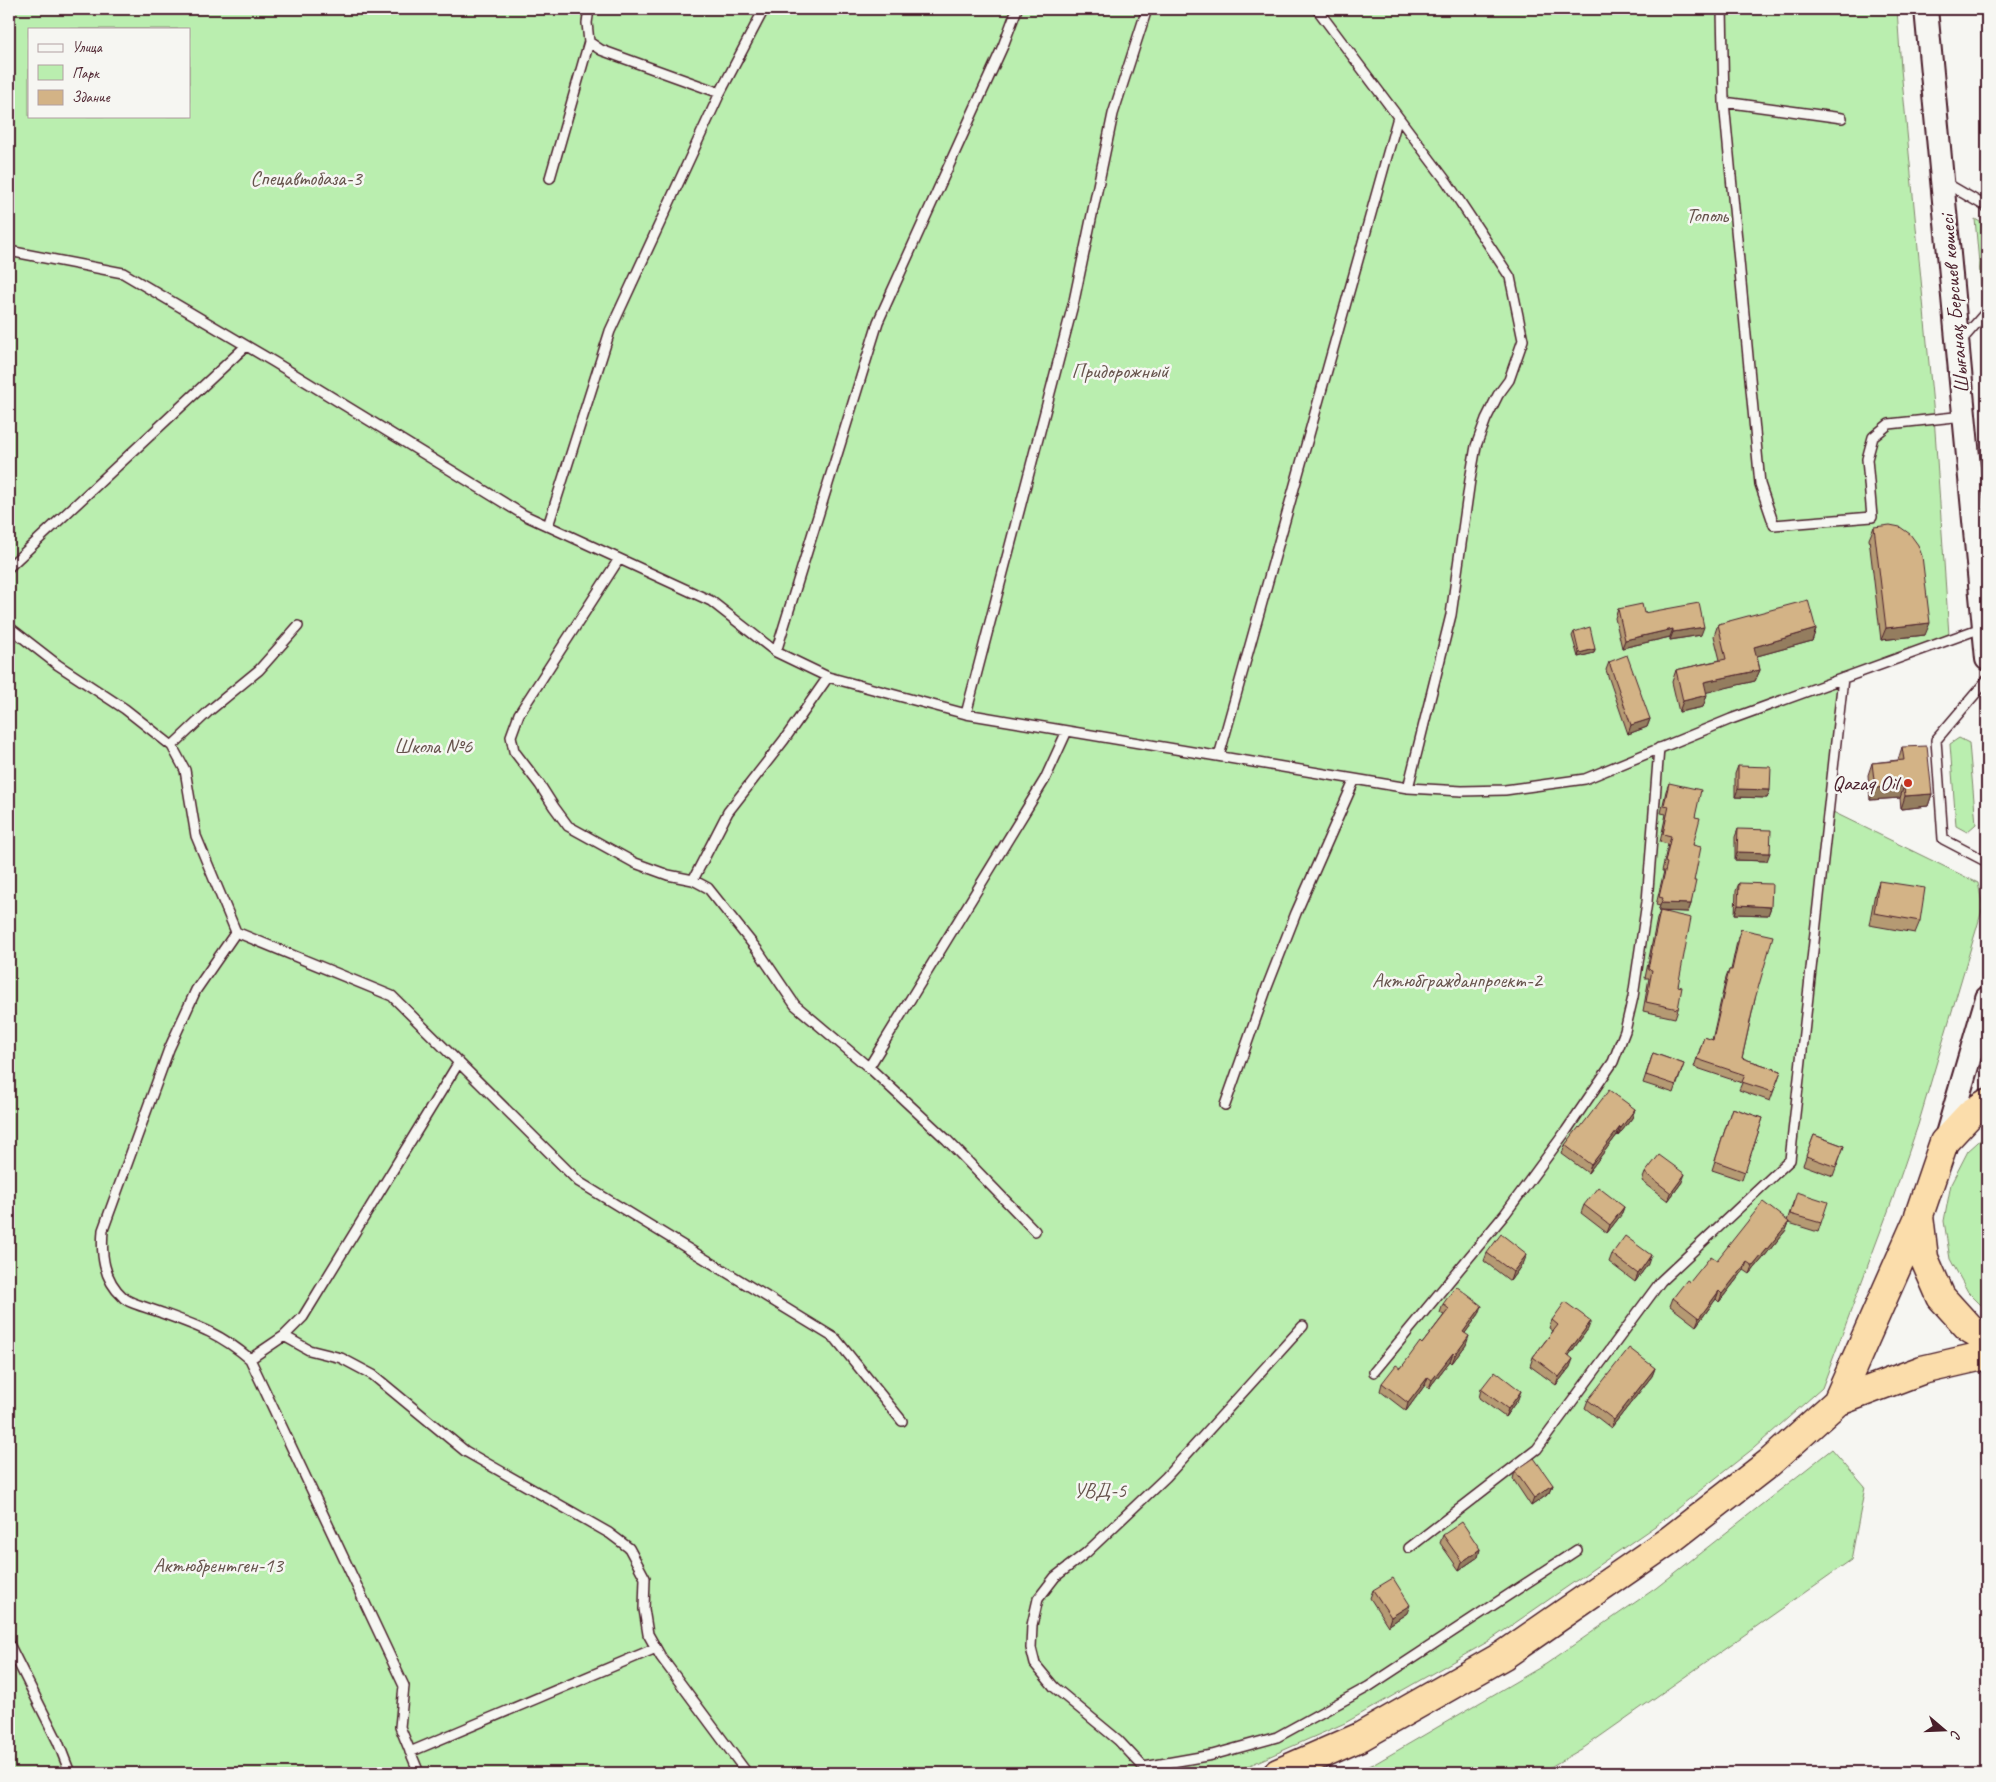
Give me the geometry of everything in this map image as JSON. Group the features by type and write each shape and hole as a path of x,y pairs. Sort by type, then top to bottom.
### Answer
{"highway":[{"path":"1837,1402 1919,1215 1944,1142 1971,1113 1987,1103"},
{"path":"1919,1215 1924,1258 1941,1297 1970,1329 1987,1339"},
{"path":"1278,1773 1360,1737 1504,1655 1670,1540 1769,1462 1837,1402 1922,1370 1987,1355"}],"main road":[{"name":"Шығанақ Берсиев көшесі","path":"1926,9 1987,659"},
{"path":"1944,1142 1987,998"}],"lane":[{"path":"550,178 589,42 587,23 589,9"},
{"path":"548,526 610,331 720,93 764,9"},
{"path":"776,652 878,322 1004,46 1017,9"},
{"path":"966,714 1074,301 1113,114 1148,9"},
{"path":"1317,9 1447,182 1510,277 1523,340 1509,380 1498,395 1486,419 1476,446 1451,614 1408,788"},
{"path":"1722,9 1724,102 1760,484 1774,525 1872,517 1867,459 1873,436 1889,424 1965,416"},
{"path":"589,42 601,50 720,93"},
{"path":"1724,102 1842,118"},
{"path":"1218,756 1398,117"},
{"path":"1942,181 1987,207"},
{"path":"9,251 123,273 524,515 711,601 776,652 828,677 966,714 1408,788 1462,791 1505,790 1585,779 1731,719 1984,627"},
{"path":"1958,344 1987,311"},
{"path":"9,567 246,346"},
{"path":"619,559 519,714 511,736 514,751 568,826 635,863 668,875 693,880 708,888 759,952 794,1005 869,1067 946,1140 1035,1231"},
{"path":"172,746 209,711 259,670 298,626"},
{"path":"9,627 58,665 125,709 172,746 185,770 196,836 236,932 392,996 579,1182 836,1339 902,1421"},
{"path":"693,880 728,812 784,740 828,677"},
{"path":"1409,1548 1536,1449 1661,1282 1790,1160 1843,678"},
{"path":"1987,680 1936,740 1943,839 1987,862"},
{"path":"869,1067 1045,779 1067,731"},
{"path":"1374,1372 1505,1214 1566,1131 1613,1062 1624,1031 1634,988 1647,902 1659,748"},
{"path":"1225,1105 1267,987 1296,913 1356,779"},
{"path":"236,932 196,990 169,1049 103,1230 101,1252 107,1275 124,1298 208,1330 231,1343 250,1359 404,1686 400,1727 419,1773"},
{"path":"250,1359 284,1336 303,1317 459,1062"},
{"path":"1302,1326 1166,1477 1086,1553 1055,1577 1038,1599 1032,1625 1031,1648 1035,1664 1054,1687 1118,1740 1147,1770 1277,1737 1368,1687 1577,1550"},
{"path":"284,1336 309,1350 341,1358 373,1375 464,1451 609,1533 629,1548 644,1578 644,1609 648,1634 661,1657 747,1773"},
{"path":"9,1644 58,1742 70,1773"},
{"path":"410,1752 656,1648"}],"green space":[{"path":"9,9 1897,9 1934,416 1949,635 1846,678 1829,810 1978,883 1983,907 1918,1125 1893,1198 1822,1388 1754,1448 1655,1526 1489,1641 1345,1723 1232,1773 9,1773"},
{"path":"1975,219 1987,226 1987,278 1981,285"},
{"path":"1959,738 1969,743 1976,824 1967,832 1956,826 1950,744"},
{"path":"1987,1134 1987,1311 1968,1292 1950,1259 1944,1221 1951,1184 1968,1151"},
{"path":"1832,1449 1865,1487 1851,1560 1585,1747 1540,1773 1353,1773 1376,1763 1546,1664 1656,1588"}],"building":[{"path":"1890,525 1900,527 1910,534 1918,545 1922,556 1930,623 1886,628 1874,527"},
{"path":"1808,600 1816,629 1754,647 1760,670 1704,682 1707,695 1683,701 1676,670 1726,659 1718,624"},
{"path":"1699,603 1704,627 1673,632 1673,629 1625,640 1618,609 1642,604 1644,613"},
{"path":"1590,627 1595,649 1579,653 1574,632"},
{"path":"1627,655 1650,719 1631,725 1609,662"},
{"path":"1927,746 1932,794 1905,796 1904,786 1875,788 1872,763 1904,760 1902,747"},
{"path":"1738,766 1771,767 1770,790 1738,789"},
{"path":"1669,783 1701,790 1695,817 1700,818 1693,845 1701,847 1691,904 1661,903 1663,898 1659,897 1671,836 1663,834 1669,806 1664,805"},
{"path":"1738,829 1771,830 1770,853 1737,852"},
{"path":"1879,881 1925,888 1920,921 1874,913"},
{"path":"1739,883 1772,884 1771,907 1738,905"},
{"path":"1660,911 1691,918 1678,986 1682,987 1678,1009 1646,1002 1652,970 1648,969"},
{"path":"1741,929 1773,936 1755,999 1742,1058 1781,1071 1773,1092 1742,1082 1745,1075 1697,1059 1704,1037 1713,1040 1729,970 1732,970"},
{"path":"1653,1053 1684,1064 1676,1085 1646,1075"},
{"path":"1609,1090 1635,1109 1591,1165 1565,1145"},
{"path":"1732,1108 1763,1118 1745,1172 1715,1161"},
{"path":"1814,1135 1844,1146 1836,1167 1806,1156"},
{"path":"1659,1155 1685,1174 1671,1193 1645,1173"},
{"path":"1598,1187 1624,1207 1610,1225 1584,1205"},
{"path":"1797,1192 1828,1202 1821,1223 1790,1214"},
{"path":"1763,1202 1789,1222 1753,1266 1747,1262 1722,1294 1719,1291 1699,1318 1673,1298 1687,1280 1690,1282 1711,1256 1717,1260"},
{"path":"1501,1234 1527,1254 1513,1272 1487,1253"},
{"path":"1625,1236 1651,1255 1638,1274 1612,1254"},
{"path":"1456,1286 1482,1306 1463,1332 1469,1336 1455,1355 1453,1353 1432,1380 1428,1377 1408,1403 1382,1383 1396,1365 1401,1368 1420,1342 1422,1344 1449,1309 1443,1304"},
{"path":"1565,1302 1591,1321 1567,1354 1573,1359 1559,1377 1533,1357 1558,1325 1552,1320"},
{"path":"1629,1348 1655,1368 1614,1420 1588,1400"},
{"path":"1495,1371 1521,1391 1508,1409 1481,1389"},
{"path":"1534,1458 1553,1485 1534,1498 1515,1471"},
{"path":"1462,1522 1480,1549 1462,1562 1443,1535"},
{"path":"1393,1578 1410,1605 1391,1617 1373,1590"}],"place":[{"name":"Qazaq Oil","path":"1908,783"}],"park label":[{"name":"Спецавтобаза-3","path":"306,178"},
{"name":"Тополь","path":"1707,215"},
{"name":"Придорожный","path":"1120,371"},
{"name":"Школа №6","path":"433,746"},
{"name":"Актюбгражданпроект-2","path":"1457,980"},
{"name":"УВД-5","path":"1100,1490"},
{"name":"Актюбрентген-13","path":"218,1565"}]}
